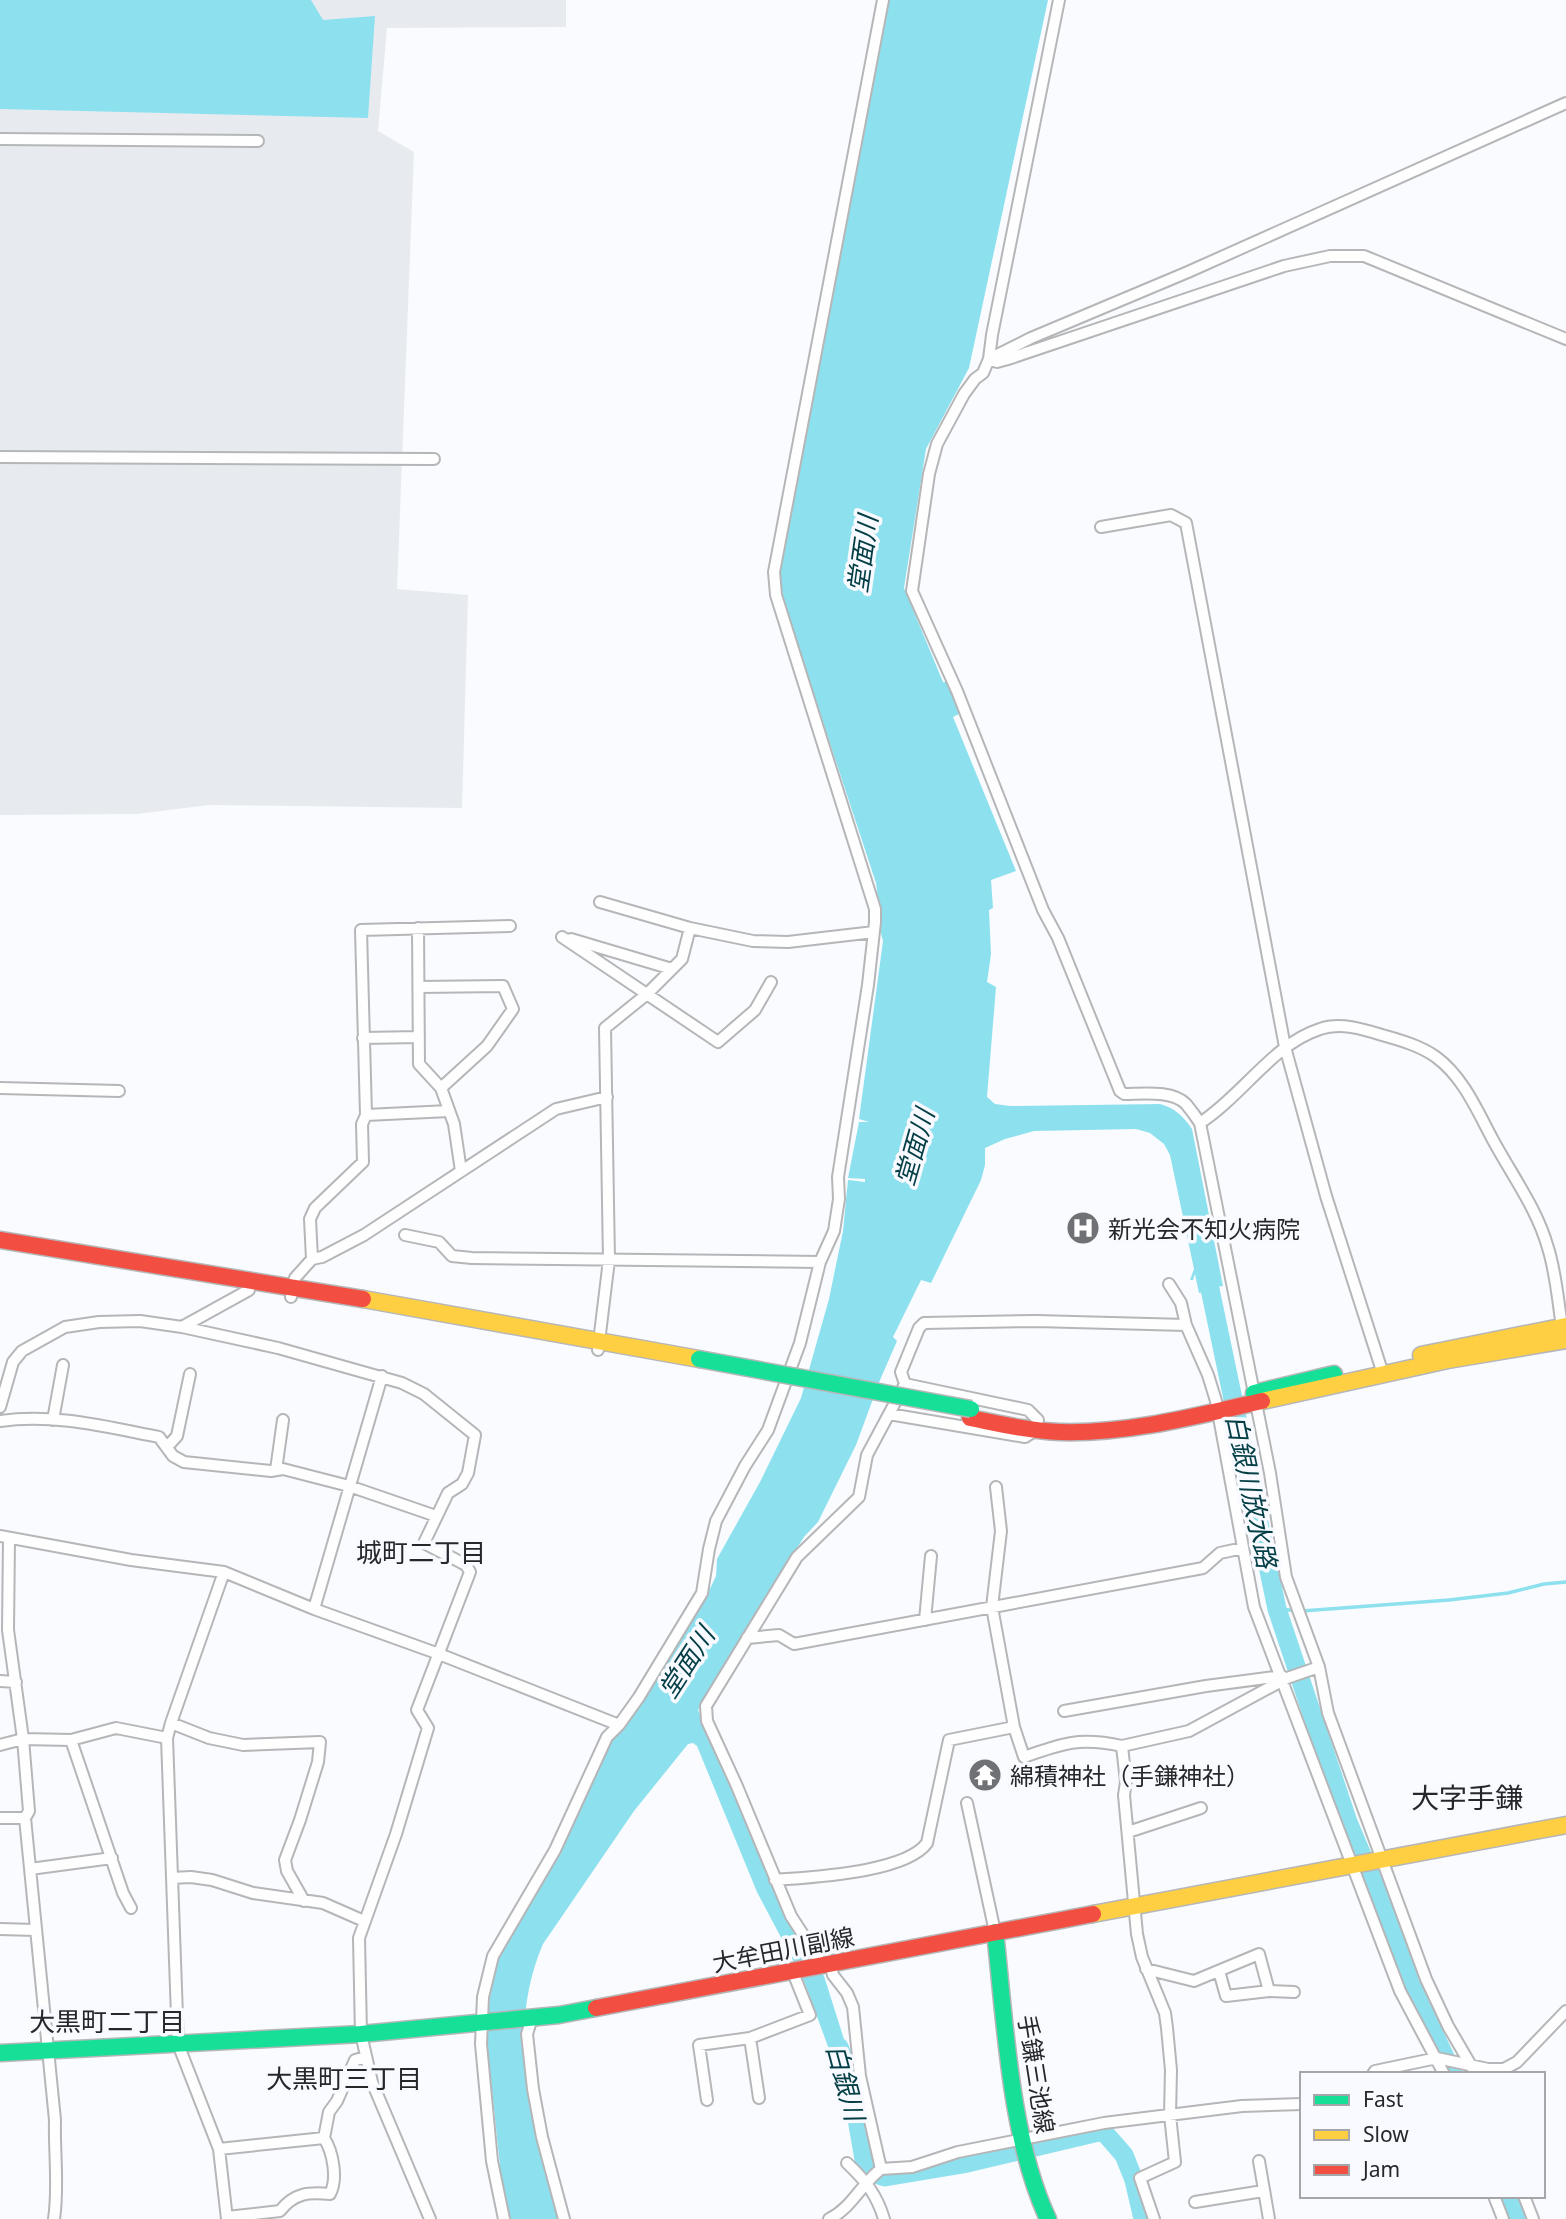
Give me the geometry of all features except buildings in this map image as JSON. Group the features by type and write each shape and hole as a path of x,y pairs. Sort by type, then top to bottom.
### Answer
{"street":[{"path":"504,2219 492,2161 483,2022 483,1997 493,1956 555,1850 607,1737 639,1697 702,1593 716,1521 745,1465 768,1430 800,1343 820,1262 835,1225 839,1199 838,1177 848,1125 874,932 874,904 776,595 774,572 883,0"},
{"path":"1059,0 989,359 983,373 975,379 953,411 937,444 929,474 912,590 957,691 1043,910 1058,938 1120,1091 1124,1094 1170,1096 1178,1099 1186,1104 1200,1123 1270,1473 1286,1577 1328,1713 1426,1979 1448,2026 1474,2069"},
{"path":"989,359 1031,338 1188,272 1566,103"},
{"path":"0,139 258,141"},
{"path":"989,359 997,362 1008,359 1284,266 1344,254 1364,256 1566,340"},
{"path":"0,457 434,459"},
{"path":"1101,527 1171,515 1186,523 1285,1047 1330,1209 1381,1369"},
{"path":"600,902 690,928 765,941 788,942 874,932"},
{"path":"312,1259 310,1219 315,1208 359,1169 363,1162 362,1124 366,1115 361,930 510,926"},
{"path":"418,928 419,1064 441,1088 454,1124 461,1171"},
{"path":"599,1346 609,1260 605,1028 647,994 682,959 690,928"},
{"path":"672,970 562,937 718,1042 755,1010 772,982"},
{"path":"419,987 503,986 513,1009 487,1046 441,1088"},
{"path":"0,1241 599,1346 1067,1432 1125,1429 1381,1369 1502,1349 1565,1331 1561,1282 1528,1200 1471,1099 1437,1057 1366,1029 1341,1026 1322,1028 1285,1047 1232,1099 1200,1123"},
{"path":"363,1038 419,1037"},
{"path":"0,1088 119,1091"},
{"path":"292,1292 295,1278 312,1259 322,1257 364,1235 556,1109 607,1097"},
{"path":"366,1115 449,1111"},
{"path":"405,1235 439,1242 452,1256 820,1262"},
{"path":"0,1250 249,1285"},
{"path":"1169,1284 1181,1303 1186,1325 1208,1375 1254,1607 1284,1678 1400,1990 1443,2072"},
{"path":"181,1327 249,1285"},
{"path":"0,1408 13,1362 22,1351 65,1327 99,1322 140,1321 278,1348 382,1376 424,1394 475,1435 468,1474 462,1485 447,1493 424,1542 466,1565 470,1572 417,1710 428,1728 396,1834 359,1938 361,2034 372,2082 430,2219"},
{"path":"881,2169 860,2076 853,2007 848,1993 791,1916 707,1721 706,1706 797,1557 859,1497 867,1455 905,1384 901,1372 919,1328 924,1323 1035,1321 1186,1325"},
{"path":"53,1420 63,1365"},
{"path":"167,1447 177,1436 190,1374"},
{"path":"314,1609 382,1376"},
{"path":"905,1384 1028,1410 1038,1425"},
{"path":"889,1414 1025,1437 1038,1425"},
{"path":"0,1421 20,1418 82,1422 159,1437 173,1457 184,1462 283,1469 349,1486 436,1516"},
{"path":"276,1470 283,1420"},
{"path":"996,1487 1000,1531 992,1607 1014,1727 1024,1757 1062,1743 1098,1741 1122,1746 1189,1731 1284,1678"},
{"path":"54,2219 57,2199 55,2120 25,1818 29,1811 23,1739 16,1682 4,1630 5,1537 131,1560 224,1572 314,1609 619,1724"},
{"path":"747,1638 779,1635 794,1644 1203,1568 1220,1553 1243,1548"},
{"path":"925,1620 931,1556"},
{"path":"224,1572 167,1738 178,2044 219,2149 227,2218 279,2211 288,2201 299,2195 312,2192 330,2194 334,2187 331,2149 324,2138 329,2112 337,2101 355,2060 366,2057"},
{"path":"1064,1711 1206,1686 1284,1678 1316,1668"},
{"path":"0,1681 16,1682"},
{"path":"170,1723 209,1738 243,1745 320,1742 314,1774 285,1860 287,1871 304,1901"},
{"path":"775,1880 866,1870 922,1850 927,1843 949,1740 1014,1727"},
{"path":"0,1745 23,1739 71,1740 116,1728 167,1738"},
{"path":"71,1740 123,1893 131,1908"},
{"path":"1122,1746 1137,1934 1146,1969 1166,2020 1171,2070 1170,2115 1175,2162 1140,2178 1154,2219"},
{"path":"967,1803 995,1932"},
{"path":"1128,1832 1201,1808"},
{"path":"0,1818 25,1818"},
{"name":"大牟田川副線","path":"0,2053 361,2034 527,2019 609,2006 1566,1825"},
{"path":"30,1869 112,1858"},
{"path":"172,1878 212,1880 253,1894 323,1903 364,1921"},
{"path":"0,1929 35,1930"},
{"name":"手鎌三池線","path":"995,1932 1013,2089 1041,2205 1048,2219"},
{"path":"1146,1969 1194,1981 1259,1954 1269,1990"},
{"path":"707,2100 699,2045 750,2038 810,2015 792,1970"},
{"path":"1219,1971 1226,1996 1269,1990 1294,1992"},
{"path":"1374,2072 1437,2059 1474,2069 1504,2069 1517,2062 1566,2011"},
{"path":"527,2019 533,2089 564,2219"},
{"path":"750,2038 759,2098"},
{"path":"829,2219 847,2214 866,2182 881,2169 912,2167 958,2152 1026,2148 1104,2123 1242,2106 1300,2104"},
{"path":"219,2149 324,2138"},
{"path":"1259,2161 1269,2219"},
{"path":"847,2163 866,2182 878,2200 884,2219"},
{"path":"1195,2202 1263,2191"},
{"path":"1495,2198 1503,2219"},
{"path":"1525,2198 1533,2219"}],"shaded area":[{"path":"0,0 566,0 566,27 387,28 378,131 414,152 397,589 468,595 462,808 209,805 137,814 0,815"}],"water":[{"path":"0,0 311,0 323,20 375,16 368,118 0,109"},
{"name":"堂面川","path":"887,0 1048,0 969,368 926,449 904,588 943,682 948,682 961,713 953,717 1016,871 991,880 993,908 989,910 991,954 987,982 996,987 987,1097 995,1104 1010,1106 1160,1104 1178,1113 1192,1129 1223,1286 1216,1287 1217,1295 1204,1296 1203,1292 1199,1293 1195,1274 1193,1280 1190,1280 1194,1269 1170,1155 1164,1144 1150,1133 1136,1129 1034,1131 985,1148 985,1165 981,1180 931,1283 921,1280 893,1337 897,1341 856,1445 818,1522 804,1537 755,1621 698,1710 809,1953 824,1976 855,2066 840,2073 837,2071 804,1981 757,1892 697,1746 688,1744 634,1811 543,1944 531,1979 525,2013 525,2048 534,2116 561,2219 508,2219 497,2168 500,2166 488,2062 490,2002 499,1957 611,1737 677,1644 708,1593 716,1576 717,1559 760,1482 801,1398 829,1299 843,1231 848,1180 865,1182 865,1179 848,1178 859,1122 869,1122 859,1119 883,941 876,883 792,628 779,579"}],"waterway":[{"name":"白銀川放水路","path":"1206,1270 1277,1609 1348,1822 1380,1898 1410,1983 1452,2072"},
{"path":"1277,1609 1302,1611 1449,1600 1566,1582"},
{"name":"白銀川","path":"839,2047 849,2073 866,2171 885,2177 963,2164 1103,2131 1124,2155 1134,2180 1143,2219"},
{"name":"白銀川放水路","path":"1508,2198 1516,2219"}],"traffic: fast":[{"path":"699,1359 971,1409"},
{"path":"1254,1393 1334,1374"},
{"path":"995,1932 1017,2116 1035,2187 1048,2219"},
{"path":"0,2053 361,2034 559,2015 596,2008"}],"traffic: slow":[{"path":"363,1299 699,1359"},
{"path":"1421,1355 1566,1326"},
{"path":"1262,1401 1448,1360 1566,1340"},
{"path":"1093,1914 1566,1825"}],"traffic: jam":[{"path":"0,1240 363,1299"},
{"path":"970,1418 1038,1430 1085,1432 1162,1423 1262,1401"},
{"path":"596,2008 1093,1914"}],"place":[{"name":"新光会不知火病院","path":"1083,1228"},
{"name":"綿積神社（手鎌神社）","path":"985,1775"}],"district":[{"name":"城町二丁目","path":"421,1552"},
{"name":"大字手鎌","path":"1467,1797"},
{"name":"大黒町二丁目","path":"107,2021"},
{"name":"大黒町三丁目","path":"344,2078"}]}
